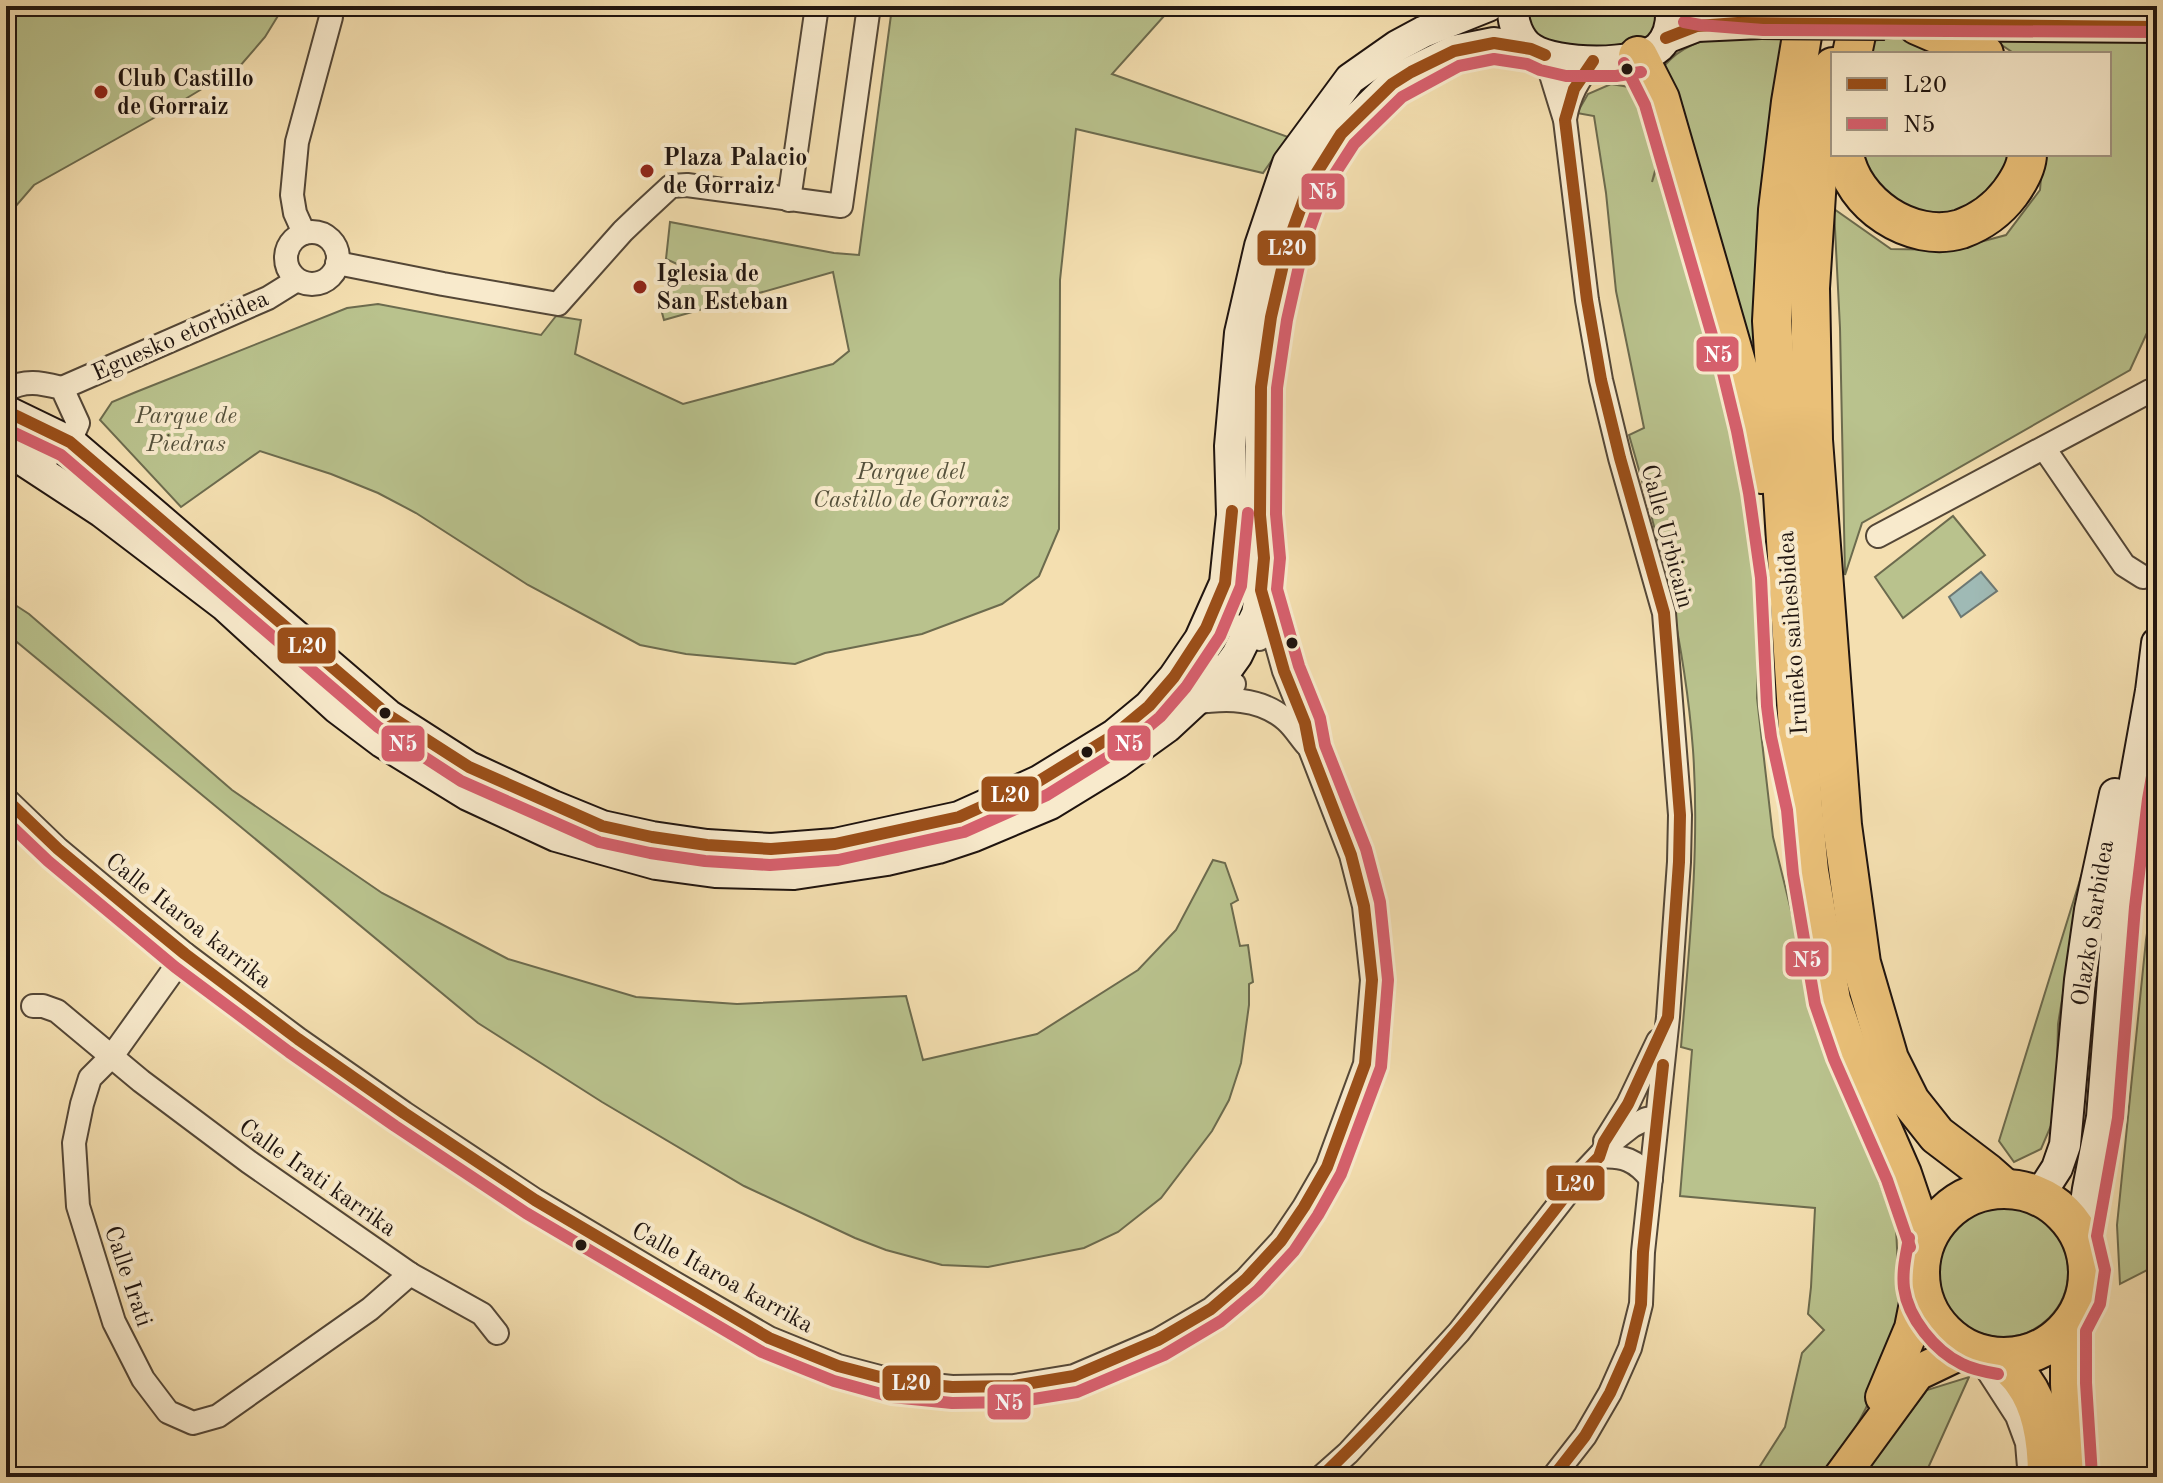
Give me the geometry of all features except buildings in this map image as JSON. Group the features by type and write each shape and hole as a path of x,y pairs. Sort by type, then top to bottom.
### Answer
{"highway":[{"name":"Iruñeko saihesbidea","path":"1807,6 1778,210 1772,321 1809,871 1831,1000 1849,1053 1902,1174 1925,1242"},
{"path":"1835,52 1844,6"},
{"path":"1854,52 1888,17 1979,52"},
{"path":"1652,47 1660,99 1753,428 1777,577 1787,735 1803,808"},
{"name":"Iruñeko saihesbidea","path":"1831,78 1819,147 1810,288 1813,440 1842,825 1861,963 1889,1059 1910,1101 1937,1135 1987,1173 2021,1192"},
{"path":"1845,156 1858,189 1877,210 1909,227 1939,232 1960,229 1982,219 2001,204 2017,184 2027,156"},
{"path":"1982,1354 2027,1355 2051,1344 2070,1327 2085,1299 2089,1268 2081,1237 2064,1213 2021,1192 1971,1195 1943,1214 1925,1242 1919,1265 1920,1288 1927,1309 1956,1344 1982,1354 2023,1380 2037,1407 2045,1440 2047,1477"},
{"path":"2070,1327 2076,1477"}],"main road":[{"path":"1864,1445 1872,1418 1889,1387 1912,1328 1920,1288"},
{"path":"1841,1477 1917,1373 1982,1354"}],"street":[{"path":"789,200 817,6"},
{"path":"337,263 558,304 623,231 671,186 687,185 841,206 869,6"},
{"path":"6,411 70,442 388,715 469,767 602,826 707,845 771,849 835,844 959,817 1039,781 1114,735 1149,706 1174,677 1203,634 1225,583 1232,515 1230,446 1240,333 1260,246 1288,163 1350,79 1397,46 1458,14 1488,6"},
{"path":"1514,6 1512,14 1523,41 1538,52"},
{"path":"1652,47 1672,20 1671,6"},
{"path":"1688,6 1762,18"},
{"path":"16,454 102,512 224,605 337,708 382,742 468,795 556,836 656,864 715,872 794,874 887,860 974,836 1050,804 1155,736 1222,676 1237,655 1257,614 1261,590 1264,558 1260,515 1261,387 1271,317 1288,243 1309,185 1341,134 1392,84 1454,51 1494,43 1568,60 1593,61 1652,47 1697,26 1762,18 2157,16"},
{"path":"304,233 295,213 292,195 297,142 331,17"},
{"path":"1888,17 2157,27"},
{"name":"Calle Urbicain","path":"1538,52 1565,120 1587,300 1601,380 1664,613 1680,815 1668,1017 1643,1252 1641,1304 1630,1348 1610,1393 1585,1436 1553,1477"},
{"name":"Calle Urbicain","path":"1565,120 1568,100 1593,61"},
{"path":"304,233 321,234 334,245 337,263 329,278 304,284 287,267 287,250 296,237 304,233"},
{"name":"Eguesko etorbidea","path":"62,388 254,304 297,280"},
{"path":"6,390 22,382 62,388 78,423 70,442 48,456 16,454"},
{"path":"1878,536 2157,390"},
{"path":"2044,448 2124,565 2143,577"},
{"name":"Calle Itaroa karrika","path":"6,799 58,849 185,954 310,1047 522,1191 769,1338 838,1366 895,1381 952,1387 1014,1386 1074,1376 1158,1340 1211,1309 1246,1279 1281,1241 1327,1167 1365,1064 1372,980 1364,906 1351,855 1310,749 1305,723 1284,671 1261,590"},
{"path":"1203,634 1223,624 1250,630"},
{"name":"Calle Itaroa karrika","path":"1250,630 1265,644 1284,671"},
{"path":"1203,634 1202,653 1222,676"},
{"name":"Olazko Sarbidea","path":"2021,1192 2057,1168 2065,1145 2080,980 2090,910 2139,690 2156,647"},
{"name":"Olazko Sarbidea","path":"2081,1237 2102,1117 2119,905 2132,797 2156,647"},
{"name":"Calle Itaroa karrika","path":"1222,676 1286,720 1310,749"},
{"path":"1193,703 1231,700 1262,704"},
{"name":"Calle Irati","path":"185,954 112,1056 90,1078 74,1143 78,1206 114,1322 143,1379 168,1412 193,1423 218,1416 370,1309 410,1274"},
{"path":"33,1006 57,1011 112,1056"},
{"path":"1599,1157 1604,1142 1645,1071 1668,1017"},
{"name":"Calle Irati karrika","path":"112,1056 249,1162 410,1274 482,1314 497,1333"},
{"path":"1321,1477 1348,1453 1459,1332 1584,1172 1632,1126 1657,1117"},
{"path":"1599,1157 1626,1158 1635,1162 1651,1179"},
{"path":"1982,1354 2017,1416 2027,1443 2030,1477"}],"green space":[{"name":"Club Castillo de Gorraiz","path":"6,6 284,6 265,37 240,66 34,185 9,214 6,212"},
{"name":"Parque del Castillo de Gorraiz","path":"898,6 1173,6 1112,74 1288,137 1263,173 1076,129 1060,280 1059,529 1039,576 1002,604 922,634 825,653 795,664 686,654 640,645 528,585 416,513 378,493 260,451 181,507 100,420 112,402 347,308 378,304 541,335 556,316 581,320 575,354 683,404 833,364 849,351 833,272 664,320 661,309 670,284 680,280 677,264 666,259 670,222 859,255 891,15"},
{"path":"1527,6 1657,6 1658,22 1647,39 1633,45 1603,48 1546,42 1528,26"},
{"path":"1944,6 2157,6 2157,311 2130,370 1862,523 1845,575 1840,328 1834,209 1891,249 1950,250 2006,235 2040,190 2043,156 2111,156 2111,52 2012,52"},
{"path":"1725,35 1783,37 1757,230 1753,384 1664,66 1692,45"},
{"path":"1909,36 1957,52 1869,52 1871,41"},
{"path":"1611,84 1635,88 1665,134 1652,182 1669,130 1743,477 1760,587 1757,698 1773,837 1815,1008 1896,1227 1900,1312 1866,1408 1839,1459 1823,1477 1753,1477 1785,1427 1802,1353 1824,1330 1808,1314 1815,1208 1680,1196 1692,1050 1681,1047 1694,862 1693,750 1677,630 1651,513 1629,435 1644,428 1616,291 1594,116 1577,113 1588,94"},
{"path":"1858,156 2016,156 1998,193 1940,219 1882,201"},
{"path":"1953,516 1985,555 1903,618 1875,577"},
{"path":"6,599 29,614 232,790 382,893 508,959 636,997 737,1004 906,996 923,1060 1037,1034 1138,970 1176,930 1213,860 1225,863 1238,900 1231,904 1240,946 1248,945 1253,982 1249,984 1241,1063 1229,1100 1212,1131 1161,1198 1118,1232 1084,1248 988,1267 942,1265 855,1238 744,1186 602,1102 478,1023 6,633"},
{"path":"2084,867 2058,1024 2056,1114 2041,1149 2014,1162 1999,1141"},
{"path":"2157,868 2157,1265 2120,1284 2117,1225 2146,940"},
{"path":"2003,1207 2028,1212 2049,1226 2063,1247 2068,1272 2063,1297 2049,1318 2028,1332 2003,1337 1978,1332 1957,1318 1943,1297 1938,1272 1943,1247 1957,1226 1978,1212"},
{"path":"1969,1377 1924,1477 1861,1477 1927,1390"}],"water":[{"path":"1981,572 1997,591 1961,617 1949,597"}],"transit line":[{"name":"N5","path":"1684,22 1763,30 2157,32"},
{"name":"L20","path":"1666,38 1697,26 1738,23 2157,27"},
{"name":"L20","path":"6,799 58,849 136,914 298,1039 535,1200 769,1338 838,1366 895,1381 952,1387 1014,1386 1074,1376 1158,1340 1211,1309 1246,1279 1281,1241 1327,1167 1365,1064 1372,980 1364,906 1351,855 1310,749 1305,723 1284,671 1261,590 1264,558 1260,515 1261,387 1271,317 1288,243 1309,185 1341,134 1392,84 1454,51 1494,43 1531,49 1545,55"},
{"name":"N5","path":"6,821 48,861 175,967 289,1052 526,1213 762,1352 834,1381 892,1397 952,1403 1015,1402 1077,1392 1164,1355 1221,1321 1258,1290 1294,1251 1341,1174 1381,1067 1388,980 1380,902 1366,849 1325,745 1320,718 1299,666 1277,589 1280,558 1276,514 1277,388 1287,320 1303,248 1323,192 1354,144 1402,97 1459,66 1494,59 1527,64 1566,76 1616,76 1641,72"},
{"name":"L20","path":"1321,1477 1426,1368 1599,1157 1604,1142 1628,1104 1668,1017 1680,815 1664,613 1601,380 1587,300 1565,120 1574,89 1593,61"},
{"name":"N5","path":"1624,63 1645,105 1737,431 1761,578 1771,737 1787,810 1793,874 1815,1004 1834,1059 1887,1180 1910,1247"},
{"name":"L20","path":"6,411 70,442 388,715 469,767 602,826 707,845 771,849 835,844 959,817 1039,781 1114,735 1149,706 1174,677 1206,628 1225,583 1232,511"},
{"name":"N5","path":"6,429 61,455 378,727 461,781 599,842 705,861 770,865 838,860 964,832 1047,795 1124,747 1160,717 1186,687 1220,636 1241,586 1248,513"},
{"name":"N5","path":"2092,1476 2086,1331 2100,1304 2105,1270 2097,1236 2118,1118 2135,907 2157,748"},
{"name":"L20","path":"1553,1477 1585,1436 1610,1393 1630,1348 1641,1304 1643,1252 1663,1065"},
{"name":"N5","path":"1909,1238 1904,1288 1917,1322 1933,1342 1952,1358 1971,1368 1998,1374"}],"place":[{"name":"Club Castillo de Gorraiz","path":"101,92"},
{"name":"Plaza Palacio de Gorraiz","path":"647,171"},
{"name":"Iglesia de San Esteban","path":"640,287"}],"park label":[{"name":"Parque de Piedras","path":"186,429"}]}
